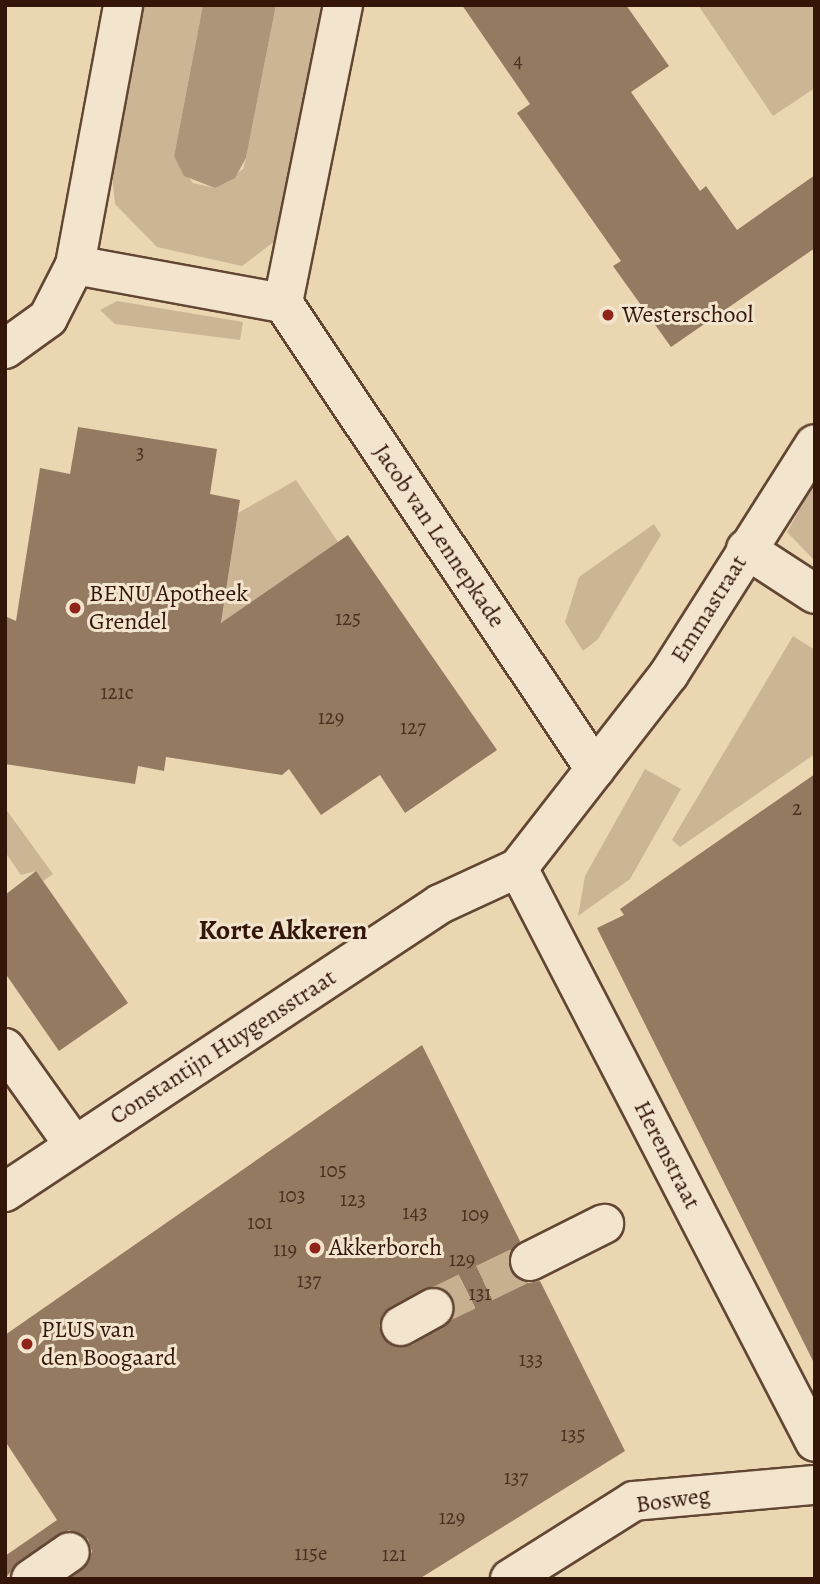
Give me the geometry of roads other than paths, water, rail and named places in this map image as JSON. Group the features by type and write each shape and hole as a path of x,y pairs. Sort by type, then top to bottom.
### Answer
{"street":[{"path":"5,349 48,318 75,265 123,5"},
{"path":"75,265 283,303 343,5"},
{"name":"Jacob van Lennepkade","path":"283,303 594,769"},
{"name":"Emmastraat","path":"594,769 669,674 815,444"},
{"path":"746,549 815,594"},
{"name":"Constantijn Huygensstraat","path":"5,1192 440,904 518,868 594,769"},
{"name":"Herenstraat","path":"518,868 815,1442"},
{"path":"5,1048 74,1145"},
{"path":"530,1261 604,1224"},
{"name":"Bosweg","path":"510,1579 634,1501 815,1485"},
{"path":"31,1579 70,1552"}],"tunnel":[{"path":"433,1308 530,1261"}],"place":[{"name":"Westerschool","path":"608,315"},
{"name":"BENU Apotheek Grendel","path":"75,608"},
{"name":"Akkerborch","path":"315,1248"},
{"name":"PLUS van den Boogaard","path":"27,1344"}],"district":[{"name":"Korte Akkeren","path":"283,930"}]}
